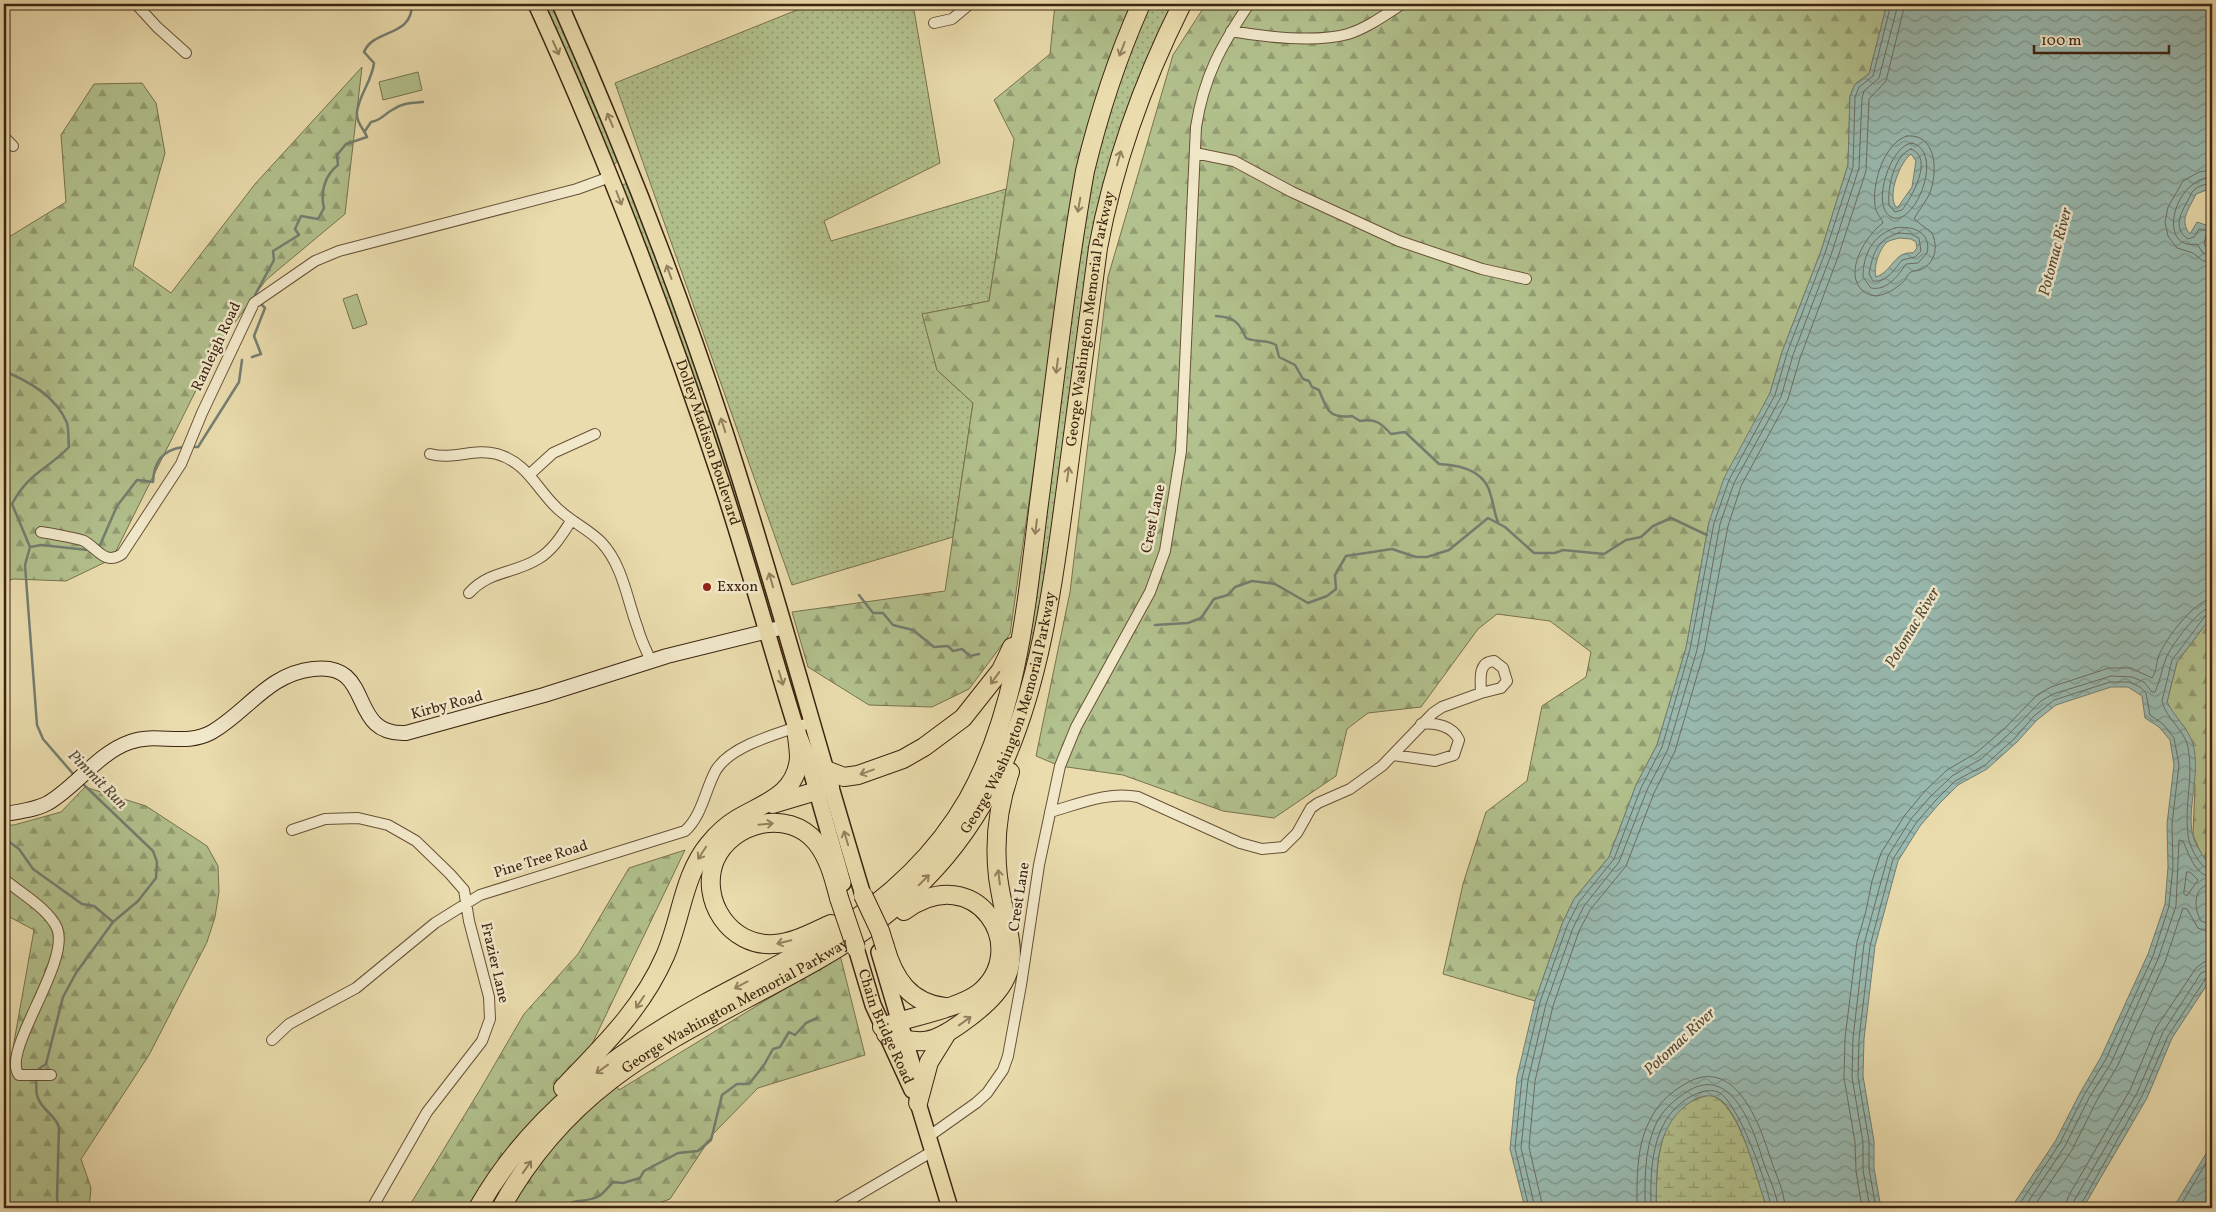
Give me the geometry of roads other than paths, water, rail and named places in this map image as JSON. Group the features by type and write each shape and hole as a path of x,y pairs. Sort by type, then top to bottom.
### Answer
{"highway":[{"name":"George Washington Memorial Parkway","path":"482,1202 541,1124 602,1068 691,1012 817,943 857,895 903,880 938,843 960,811 974,786 991,747 1005,705 1018,651 1085,171 1111,78 1141,4"},
{"name":"George Washington Memorial Parkway","path":"501,1208 524,1170 544,1143 576,1108 602,1086 674,1037 823,957 888,913 912,892 947,856 967,829 993,786 1007,758 1024,711 1038,661 1054,579 1096,265 1106,207 1137,104 1164,38 1182,4"},
{"path":"756,809 824,782 858,775 903,759 953,727 983,695 1001,670 1010,653 1026,601"},
{"path":"823,957 882,926 928,897 946,893 966,898 982,909 994,924 1000,945 999,962 992,978 978,993 965,1001 889,1027 905,1041 923,1042 947,1033 992,998 1004,983 1010,966 1011,938 998,877 997,834 1001,802 1017,753 1024,711"},
{"path":"482,1202 495,1175 532,1122 619,1030 644,996 665,956 689,879 704,850 725,827 777,798 792,782 799,759 804,725"},
{"path":"857,895 790,940 776,944 757,943 738,934 719,915 711,890 713,869 721,850 740,832 763,823 785,824 800,830 816,842 827,862 857,895 880,931 882,949 892,971 905,988 925,1003 946,1007"},
{"path":"857,895 858,956"},
{"path":"918,1103 929,1062 947,1033"}],"main road":[{"name":"Dolley Madison Boulevard","path":"536,4 610,177 695,405 766,631 804,725 824,782 857,895"},
{"name":"Dolley Madison Boulevard","path":"560,4 630,169 714,398 756,529 784,627 804,725 824,782"},
{"path":"610,177 630,169"},
{"path":"695,405 714,398"},
{"name":"Kirby Road","path":"4,814 44,805 116,748 130,742 148,738 185,740 203,736 216,730 267,687 285,676 305,670 321,668 342,673 355,686 373,723 388,732 400,734 416,732 489,712 651,660 784,627"},
{"name":"Chain Bridge Road","path":"882,949 889,1027"},
{"name":"Chain Bridge Road","path":"858,956 889,1027 918,1103 950,1208"},
{"name":"Chain Bridge Road","path":"905,1041 913,1068 918,1103"}],"street":[{"path":"136,4 162,32 186,53"},
{"path":"934,23 952,19 970,4"},
{"name":"Crest Lane","path":"836,1208 930,1144 982,1098 996,1082 1008,1056 1021,986 1039,865 1060,766 1068,743 1150,592 1169,534 1181,451 1196,127 1204,84 1231,31 1249,4"},
{"path":"1231,31 1284,36 1336,37 1363,28 1402,4"},
{"path":"4,137 13,146"},
{"path":"1195,154 1234,161 1316,203 1406,244 1482,269 1526,278"},
{"name":"Ranleigh Road","path":"41,532 84,540 104,557 112,558 122,554 186,455 202,414 254,303 314,261 339,251 577,189 610,177"},
{"path":"530,474 553,453 596,434"},
{"path":"430,454 442,457 470,453 496,454 519,465 530,474 546,497 571,521 600,542 616,563 651,660"},
{"path":"469,593 485,579 538,559 558,541 571,521"},
{"path":"1050,812 1105,796 1126,794 1138,797 1240,843 1262,849 1275,849 1289,843 1311,808 1362,781 1393,755 1421,724 1442,707 1481,694"},
{"path":"1393,755 1434,760 1454,755 1460,740 1452,730 1440,725 1421,724"},
{"name":"Pine Tree Road","path":"272,1040 289,1024 356,988 427,928 466,903 499,888 684,831 695,819 713,778 723,761 742,747 804,725"},
{"name":"Frazier Lane","path":"292,830 309,823 342,818 358,818 388,826 416,841 432,855 464,890 490,997 490,1020 482,1041 417,1129 372,1208"},
{"path":"4,879 43,911 54,924 59,937 54,958 12,1041 11,1061 14,1070 24,1075 51,1074"}],"water":[{"name":"Potomac River","path":"1887,4 2212,4 2212,188 2196,194 2186,214 2185,224 2190,234 2197,222 2212,227 2208,244 2212,242 2212,616 2177,662 2167,702 2191,738 2195,755 2191,826 2197,845 2212,869 2212,893 2207,899 2206,907 2212,915 2212,977 2172,1038 2147,1098 2083,1208 2011,1208 2056,1140 2101,1057 2148,954 2165,904 2168,867 2167,824 2174,765 2170,740 2159,727 2145,718 2142,696 2128,687 2111,687 2056,705 2037,720 2017,742 1987,769 1958,785 1920,826 1898,861 1875,946 1864,1039 1863,1076 1874,1141 1874,1168 1881,1208 1767,1208 1743,1135 1736,1121 1721,1100 1708,1096 1695,1099 1682,1109 1665,1133 1660,1147 1658,1162 1656,1208 1525,1208 1510,1149 1517,1077 1535,1001 1562,924 1574,899 1609,857 1636,785 1657,745 1686,648 1709,522 1724,478 1770,393 1782,352 1821,251 1848,165 1850,96 1855,84 1869,74","holes":["1911,154 1916,161 1912,187 1898,207 1896,207 1893,195 1896,179 1903,164","1899,238 1911,239 1916,242 1917,248 1913,253 1907,253 1897,258 1882,274 1876,277 1876,264 1881,249 1887,242"]},
{"path":"2212,1144 2212,1192 2202,1208 2173,1208"}],"waterway":[{"path":"255,295 274,260 273,251 299,235 295,229 301,216 318,219 324,208 323,190 325,184 330,174 338,165 337,155 346,144 367,137 359,123 357,112 374,63 364,52 369,44 399,28 406,22 410,15 412,4"},
{"path":"365,131 371,122 380,119 399,106 423,102"},
{"path":"252,357 261,354 254,336 265,308 261,304"},
{"path":"1216,316 1235,321 1246,338 1276,345 1279,357 1295,365 1303,379 1309,381 1312,387 1319,390 1330,412 1338,416 1352,416 1360,421 1374,421 1381,424 1391,434 1405,432 1439,464 1464,468 1478,475 1488,487 1498,522"},
{"path":"195,447 198,447 239,382 242,360"},
{"name":"Pimmit Run","path":"4,371 32,385 49,397 62,413 68,426 69,447 32,478 18,493 12,504 30,547 25,565 37,725 43,739 75,776"},
{"path":"98,546 117,506 137,480 153,482 155,469 160,458 170,451 183,447"},
{"path":"1155,625 1188,623 1201,618 1214,599 1228,595 1235,587 1252,581 1275,584 1308,603 1327,596 1336,589 1335,575 1346,556 1392,549 1416,557 1427,557 1449,550 1488,518 1505,527 1534,553 1555,553 1563,550 1604,554 1626,540 1641,537 1653,526 1671,518 1707,535"},
{"path":"30,547 41,545 88,550"},
{"path":"859,595 873,613 883,613 893,625 913,630 934,647 948,646 953,651 962,649 970,656 979,654"},
{"name":"Pimmit Run","path":"36,1071 46,1064 63,997 76,973 113,922 138,901 156,878 157,862 153,851 82,783"},
{"path":"4,838 19,849 33,869 82,904 94,906 113,922"},
{"path":"561,1208 575,1201 589,1200 599,1196 613,1182 623,1183 640,1178 644,1171 678,1153 698,1151 711,1140 722,1095 737,1084 749,1084 764,1065 773,1049 780,1047 789,1032 795,1035 806,1023 817,1018"},
{"name":"Pimmit Run","path":"36,1078 40,1102 55,1119 59,1127 57,1198 59,1208"}],"place":[{"name":"Exxon","path":"707,587"}]}
